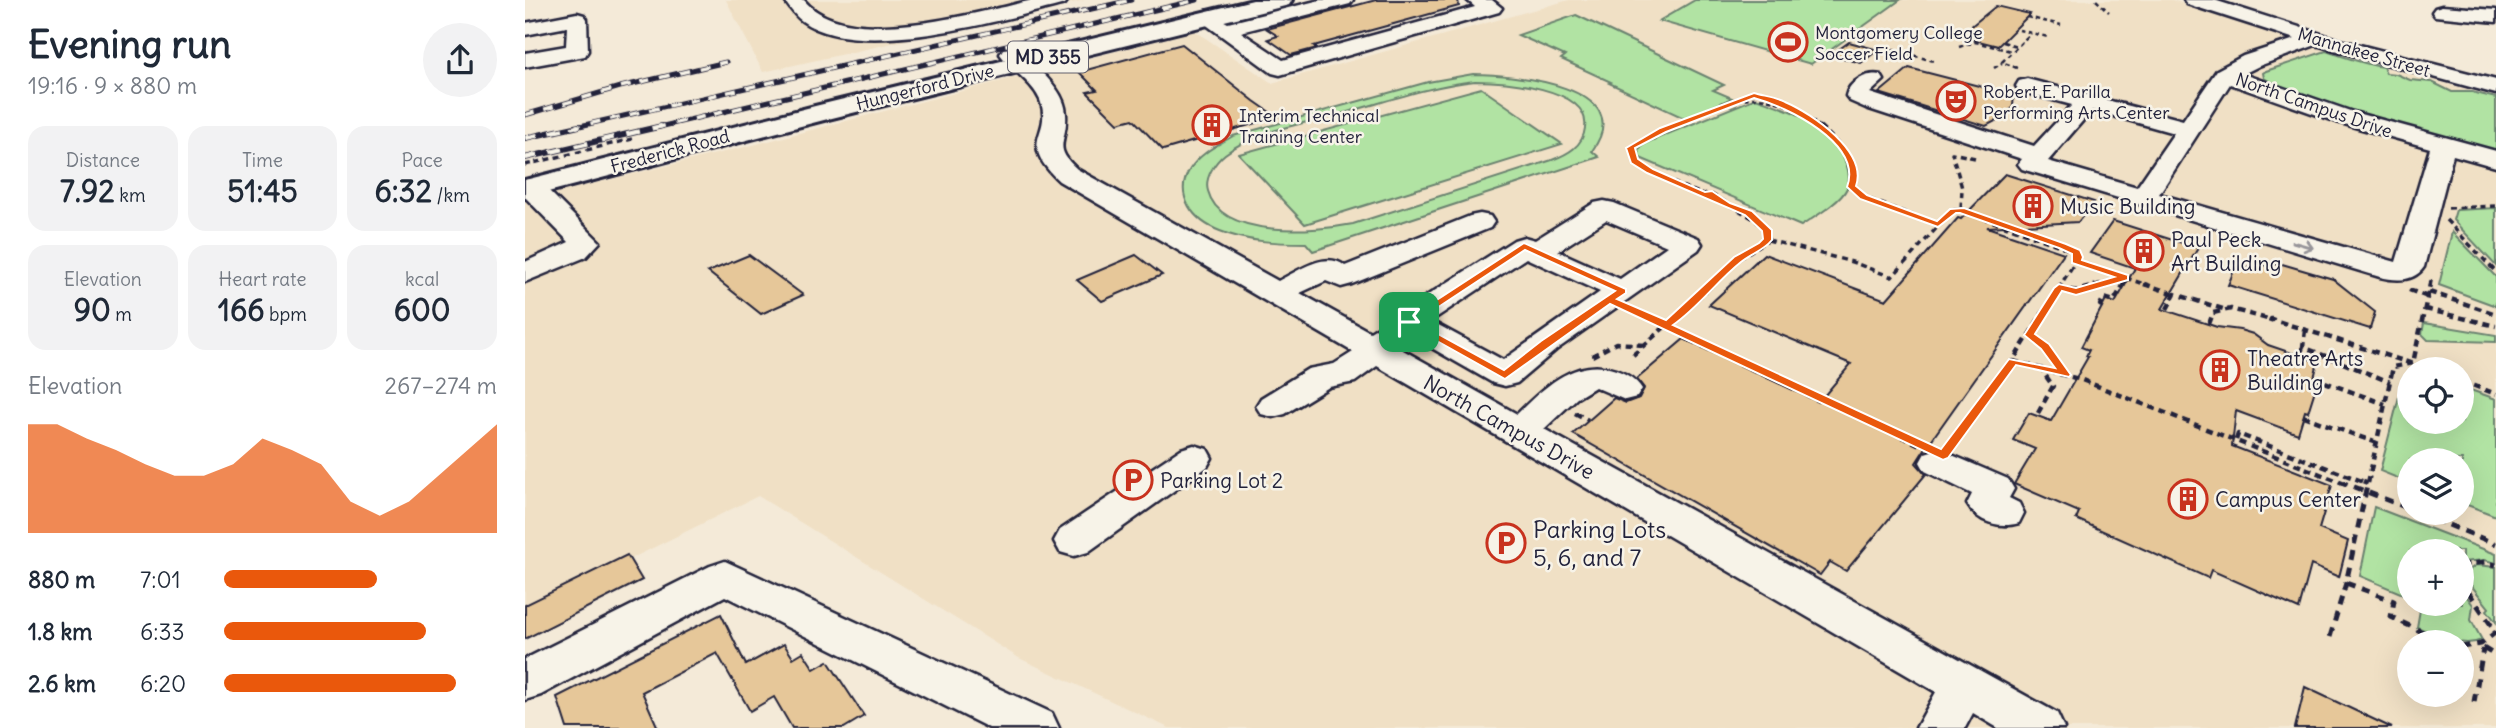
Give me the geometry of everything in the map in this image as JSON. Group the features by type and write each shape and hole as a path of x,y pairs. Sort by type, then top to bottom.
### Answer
{"main road":[{"name":"Hungerford Drive","path":"811,108 1014,59 1237,0"},
{"name":"Hungerford Drive","path":"1014,59 1216,24 1281,0"},
{"name":"Frederick Road","path":"527,183 811,108"}],"street":[{"path":"794,0 811,19 820,23 879,31 923,28 1058,0"},
{"path":"1216,24 1343,0"},
{"path":"1216,24 1280,68 1492,8 1477,0"},
{"name":"Mannakee Street","path":"2194,0 2314,39 2496,87"},
{"path":"2442,12 2496,16"},
{"path":"525,29 577,19 577,51 525,60"},
{"name":"North Campus Drive","path":"2225,75 2251,61 2314,39"},
{"name":"North Campus Drive","path":"1014,59 1047,93 1053,106 1050,154 1056,165 1069,175 1372,350 2040,728"},
{"path":"2143,198 2225,75"},
{"name":"North Campus Drive","path":"2225,75 2345,117 2496,159"},
{"path":"2022,77 2087,102 2189,129"},
{"path":"1873,80 1858,92 1858,96 2039,156"},
{"path":"2087,102 2031,164 2401,271 2409,267 2442,207 2443,146"},
{"path":"1409,322 1505,375 1545,343 1688,244 1604,209 1537,251"},
{"path":"1274,294 1329,268 1341,278 1481,222"},
{"path":"1273,407 1320,377 1343,374 1409,322 1524,246 1616,295"},
{"path":"1518,433 1545,408 1586,377 1604,377 1625,389"},
{"path":"1940,452 1995,489 1986,504 2005,513"},
{"path":"1074,541 1194,458"},
{"path":"525,681 725,577 1035,728"},
{"path":"1940,728 1964,687"}],"lane":[{"path":"525,273 576,251 586,242 527,183"}],"path":[{"path":"2096,0 2109,12"},
{"path":"2027,17 2061,25"},
{"path":"2019,30 2048,37"},
{"path":"1994,68 2031,33"},
{"path":"1959,47 1975,42 2012,51"},
{"path":"2003,42 2018,46"},
{"path":"1891,49 1937,61"},
{"path":"2002,63 2022,77"},
{"path":"1767,240 1767,230 1748,213 1727,205 1709,193 1704,195 1650,171 1635,161 1630,148 1663,130 1754,95 1782,103 1826,129 1852,163 1855,176 1851,187 1863,197 1938,225"},
{"path":"1961,210 1962,188 1952,153 1979,159"},
{"path":"2442,207 2496,206"},
{"path":"2442,207 2442,232"},
{"path":"2442,207 2496,272"},
{"path":"1616,295 1667,325 1940,452 2013,361 2078,257 2076,252 2062,246 1961,210 1953,211 1938,225 1892,277 1852,262 1767,240 1738,260 1682,314 1667,325 1633,355"},
{"path":"2076,261 2224,309 2244,311 2397,358"},
{"path":"2414,357 2434,269"},
{"path":"2059,288 2076,291 2126,278"},
{"path":"2103,306 2100,305 2104,298 2114,301 2126,278"},
{"path":"2401,288 2496,314"},
{"path":"2167,309 2175,294"},
{"path":"2209,324 2213,313 2224,309"},
{"path":"2425,309 2496,326"},
{"path":"2300,355 2305,330"},
{"path":"2029,335 2045,347 2065,375"},
{"path":"2303,347 2390,382"},
{"path":"2013,361 2065,375 2397,504"},
{"path":"2330,637 2346,583 2393,367 2397,366"},
{"path":"2038,413 2053,386 2043,371"},
{"path":"2314,378 2385,404"},
{"path":"2474,386 2496,394"},
{"path":"2303,416 2377,443"},
{"path":"2236,440 2238,434 2368,483"},
{"path":"2449,525 2496,544"},
{"path":"2474,564 2485,562 2496,565"},
{"path":"2346,583 2394,601 2391,617 2418,630"},
{"path":"2474,600 2496,632 2481,647 2474,648"},
{"path":"2481,647 2496,656"},
{"path":"2474,702 2481,647"}],"shaded area":[{"path":"726,0 1085,0 763,72"},
{"path":"1569,0 2172,0 2365,62 2496,97 2496,728 1169,728 1019,658 758,496 525,611 525,200 753,145 1195,31 1272,83"}],"green space":[{"name":"Montgomery College Soccer Field","path":"1695,0 1900,0 1811,64 1659,21"},
{"path":"1576,15 1724,85 1713,90 1732,98 1686,119 1561,59 1565,56 1518,35"},
{"path":"2326,51 2383,67 2386,73 2410,80 2432,82 2452,92 2472,92 2496,98 2496,151 2377,120 2277,86 2264,78 2263,73 2266,71"},
{"path":"1473,74 1515,77 1565,88 1586,98 1599,112 1602,129 1592,151 1599,157 1313,251 1306,243 1251,240 1220,231 1202,221 1185,198 1185,179 1194,163 1233,136 1428,82","holes":["1487,81 1542,89 1574,103 1583,114 1585,128 1581,140 1569,152 1552,160 1337,227 1295,230 1250,225 1231,218 1216,207 1208,191 1209,176 1218,161 1237,146 1265,133 1424,90 1458,83"]},
{"path":"1481,88 1562,144 1305,224 1239,154"},
{"path":"1756,98 1811,121 1833,141 1845,160 1849,179 1844,193 1801,226 1640,158 1638,151 1643,144"},
{"path":"2496,208 2496,266 2453,220 2456,210"},
{"path":"2452,232 2496,277 2496,306 2439,285"},
{"path":"2424,323 2496,335 2496,342 2428,340 2422,334"},
{"path":"2474,391 2496,399 2496,516 2474,508 2474,448 2397,448 2397,478 2380,471 2397,404 2397,434 2474,434"},
{"path":"2374,507 2397,516 2397,525 2421,525 2457,539 2397,539 2397,592 2360,576"},
{"path":"2474,546 2496,554 2496,563 2474,561"},
{"path":"2474,566 2496,567 2496,622 2474,589"},
{"path":"2419,616 2472,616 2482,640 2474,642 2474,630 2424,630 2417,627"}],"building":[{"path":"1376,0 1458,0 1459,6 1314,46 1317,48 1291,55 1268,39 1278,36 1267,29"},
{"path":"1996,6 2030,14 1998,46 1959,36"},
{"path":"1849,42 1878,50 1861,63 1831,55"},
{"path":"1182,44 1277,117 1163,150 1133,119 1118,123 1087,92 1097,90 1079,72"},
{"name":"Robert E. Parilla Performing Arts Center","path":"1909,68 2014,95 2013,106 2007,115 1986,126 1879,93"},
{"path":"2005,174 2094,202 2078,222 1987,227 2064,253 1916,463 1926,474 1846,571 1830,562 1820,575 1573,434 1614,398 1626,403 1639,398 1644,388 1637,379 1684,339 1819,402 1851,364 1709,305 1764,254 1886,300 1958,218 1961,219"},
{"path":"2113,221 2198,248 2162,309 2217,327 2253,334 2268,345 2318,362 2313,382 2314,393 2298,434 2236,411 2232,446 2332,485 2319,529 2348,541 2339,577 2311,565 2299,609 2211,570 2208,578 2076,519 2079,512 2014,484 2035,449 2013,440 2029,413 2051,421 2088,357 2086,356 2089,350 2081,347 2106,299 2115,303 2135,268 2090,253"},
{"path":"749,255 803,295 761,314 708,272"},
{"path":"1136,255 1162,275 1102,301 1077,280"},
{"path":"2282,264 2333,279 2375,312 2370,329 2228,285 2235,268"},
{"path":"627,555 642,580 525,639 525,605"},
{"path":"721,614 746,665 784,644 793,658 803,652 814,669 828,661 864,716 844,728 792,728 774,697 750,711 717,653 642,692 658,728 567,728 557,697"},
{"path":"2305,687 2392,728 2295,728"}],"railway":[{"path":"571,128 1131,0"},
{"path":"655,128 1197,0"},
{"path":"525,115 620,87 726,62"},
{"path":"525,138 579,126"},
{"path":"525,158 662,126"}],"place":[{"name":"Montgomery College Soccer Field","path":"1788,42"},
{"name":"Robert E. Parilla Performing Arts Center","path":"1956,101"},
{"name":"Interim Technical Training Center","path":"1212,125"},
{"name":"Music Building","path":"2033,206"},
{"name":"Paul Peck Art Building","path":"2144,251"},
{"name":"Theatre Arts Building","path":"2220,370"},
{"name":"Parking Lot 2","path":"1133,480"},
{"name":"Campus Center","path":"2188,499"},
{"name":"Parking Lots 5, 6, and 7","path":"1506,543"}],"route":[{"path":"1409,322 1505,375 1545,343 1609,300 1943,455 2013,361 2065,375 2045,347 2029,335 2059,288 2076,291 2125,278 2076,261 2076,252 2062,246 1961,210 1953,211 1938,225 1863,197 1851,187 1855,176 1852,163 1826,129 1782,103 1754,95 1663,130 1630,148 1635,161 1650,171 1704,195 1709,193 1727,205 1748,213 1767,230 1767,240 1763,245 1738,260 1667,325 1609,300 1622,291 1524,246 1409,322"}]}
